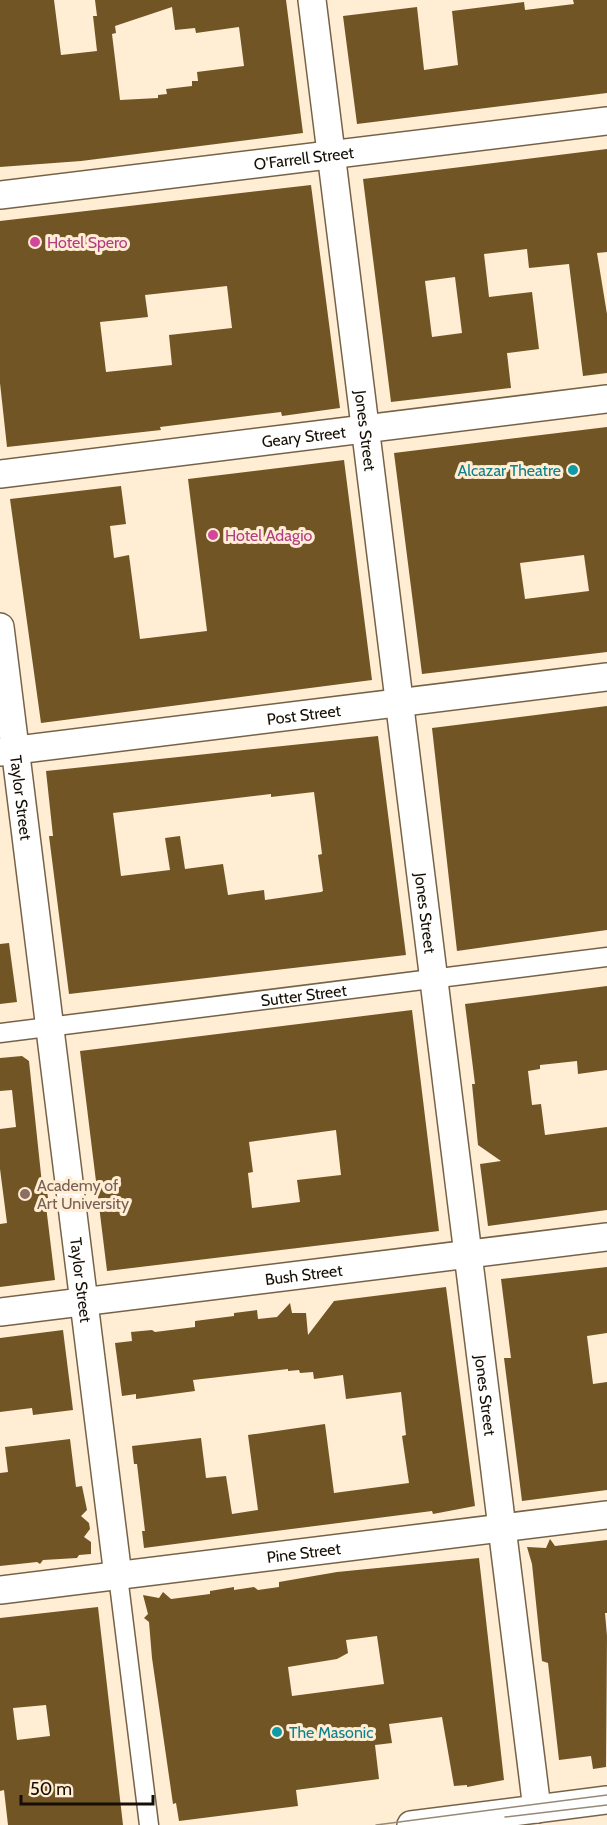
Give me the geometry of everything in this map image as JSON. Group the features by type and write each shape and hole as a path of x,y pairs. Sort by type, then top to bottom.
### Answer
{"main road":[{"name":"Jones Street","path":"312,0 538,1817"},
{"name":"O'Farrell Street","path":"0,195 607,121"},
{"name":"Geary Street","path":"0,474 607,399"},
{"name":"Taylor Street","path":"0,627 8,752 50,1026 118,1576"},
{"name":"Post Street","path":"8,752 607,677"},
{"name":"Bush Street","path":"0,1312 607,1237"},
{"name":"Pine Street","path":"0,1590 607,1515"},
{"path":"411,1825 538,1817 607,1800"}],"street":[{"name":"Sutter Street","path":"0,1033 607,957"},
{"name":"Taylor Street","path":"118,1576 149,1825"}],"building":[{"path":"0,0 54,0 61,55 97,51 93,16 97,16 95,0 286,0 303,133 81,161 0,167","holes":["172,7 175,30 195,28 196,33 239,27 244,66 197,72 198,81 192,81 192,86 166,89 167,94 158,95 158,98 120,100 112,34 116,33 115,26"]},
{"path":"573,0 607,0 607,93 357,124 343,16 417,7 424,70 458,65 452,11 524,2 525,10 574,4"},
{"path":"607,149 607,252 597,253 607,314 607,373 583,376 569,264 529,268 527,249 484,254 489,297 532,292 539,349 507,353 511,388 391,402 363,179","holes":["455,277 462,333 432,337 425,281"]},
{"path":"311,185 340,408 282,416 281,412 160,427 161,430 7,447 0,383 0,221","holes":["227,286 232,328 169,335 172,365 106,372 100,322 148,317 145,295"]},
{"path":"607,427 607,652 422,674 394,453","holes":["584,555 589,591 525,599 520,563"]},
{"path":"344,460 372,680 41,723 10,499 121,486 126,524 110,526 114,558 129,555 140,639 207,631 188,479"},
{"path":"607,706 607,930 457,951 432,728"},
{"path":"378,736 406,955 69,994 49,836 53,836 46,771","holes":["314,792 322,854 318,855 323,891 265,900 264,890 228,895 223,864 185,869 180,836 165,838 170,870 121,876 113,813 271,794 271,797"]},
{"path":"9,943 17,1002 0,1004 0,944"},
{"path":"607,986 607,1070 578,1074 577,1061 540,1065 540,1069 528,1071 532,1105 541,1104 545,1135 607,1127 607,1210 488,1226 480,1164 501,1161 478,1145 472,1084 475,1084 465,1004"},
{"path":"412,1010 439,1231 107,1271 80,1051","holes":["336,1130 341,1175 297,1180 300,1202 252,1208 248,1173 253,1172 249,1142"]},
{"path":"22,1056 29,1061 42,1184 46,1184 49,1205 46,1206 55,1280 0,1287 0,1224 7,1223 0,1169 0,1129 16,1127 12,1090 0,1091 0,1058"},
{"path":"607,1267 607,1333 587,1336 593,1384 607,1382 607,1490 522,1501 504,1358 511,1358 501,1279"},
{"path":"446,1287 475,1506 433,1514 432,1511 144,1548 142,1531 145,1531 137,1464 134,1464 132,1446 201,1438 206,1478 226,1476 232,1514 258,1510 248,1435 325,1424 334,1493 409,1483 402,1436 406,1435 401,1392 346,1399 343,1375 314,1379 313,1372 300,1373 299,1370 288,1371 288,1369 193,1380 195,1391 136,1399 136,1394 122,1396 115,1343 132,1341 131,1332 152,1330 155,1332 195,1327 195,1321 234,1316 234,1313 257,1310 258,1319 277,1317 290,1303 292,1313 306,1313 308,1335 334,1301"},
{"path":"63,1330 73,1410 33,1415 32,1408 0,1412 0,1338"},
{"path":"70,1439 76,1487 82,1486 87,1510 81,1516 89,1523 90,1529 84,1537 91,1542 91,1554 79,1555 77,1558 43,1560 40,1564 37,1562 0,1566 0,1473 8,1472 5,1447"},
{"path":"550,1539 555,1546 607,1540 606,1767 593,1769 591,1756 559,1760 548,1663 542,1661 532,1564 527,1547 546,1548"},
{"path":"479,1558 504,1780 467,1787 467,1785 454,1786 442,1717 389,1724 392,1743 375,1745 379,1779 296,1790 298,1806 179,1821 176,1803 173,1804 149,1622 144,1618 148,1614 143,1595 159,1598 163,1592 171,1599 210,1594 210,1591 234,1587 234,1590 254,1587 258,1590 279,1587 279,1582 337,1572","holes":["377,1636 384,1684 292,1696 288,1667 337,1659 348,1653 346,1640"]},
{"path":"98,1607 123,1825 8,1825 4,1790 0,1791 0,1618","holes":["46,1705 50,1736 17,1740 13,1708"]}],"tram line":[{"path":"376,1825 607,1795"},
{"path":"505,1817 607,1805"}],"place":[{"name":"Hotel Spero","path":"35,242"},
{"name":"Alcazar Theatre","path":"573,470"},
{"name":"Hotel Adagio","path":"213,535"},
{"name":"Academy of Art University","path":"25,1194"},
{"name":"The Masonic","path":"277,1732"}]}
